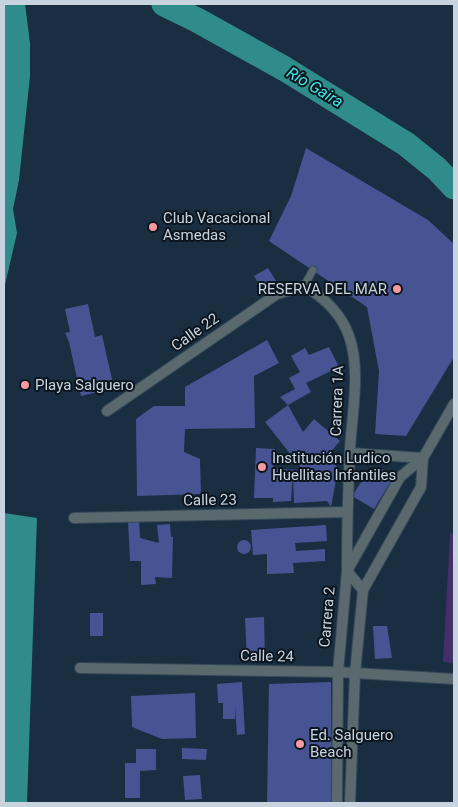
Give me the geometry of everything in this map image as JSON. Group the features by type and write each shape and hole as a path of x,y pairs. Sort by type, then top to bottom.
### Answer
{"street":[{"name":"Calle 22","path":"108,411 277,294 304,286"},
{"name":"Carrera 1A","path":"304,286 320,295 337,312 349,336 355,366 346,512 347,571"},
{"name":"Carrera 2","path":"337,803 338,672 347,571 400,477 422,458 454,404"},
{"path":"350,453 422,458"},
{"name":"Carrera 2","path":"350,803 355,672 363,590 421,486 422,458"},
{"name":"Calle 23","path":"74,518 346,512"},
{"path":"347,571 363,590"},
{"name":"Calle 24","path":"80,668 355,672 454,679"}],"lane":[{"path":"304,286 313,270"}],"shaded area":[{"path":"4,4 25,4 30,43 30,76 19,180 13,209 17,233 4,289"},
{"path":"4,513 37,518 27,803 4,803"},
{"path":"450,533 454,534 454,663 443,662"}],"building":[{"name":"RESERVA DEL MAR","path":"306,148 428,220 454,244 454,357 406,436 375,434 379,371 367,307 269,241 291,196"},
{"path":"268,268 276,281 262,289 254,276"},
{"path":"88,304 95,337 102,335 114,388 81,396 69,342 65,333 70,332 65,309"},
{"path":"267,340 279,363 254,376 255,428 185,429 184,452 200,459 201,494 137,496 136,419 154,406 185,406 185,387"},
{"path":"329,347 339,367 306,383 311,392 288,405 280,397 295,389 289,378 300,372 291,356 305,348 309,355"},
{"path":"288,405 303,432 314,419 340,441 329,454 338,469 331,507 327,501 294,503 293,473 291,501 273,502 273,498 254,498 256,448 275,449 273,469 303,470 265,422"},
{"path":"381,469 394,476 374,509 352,496 369,470 378,475"},
{"path":"139,520 140,538 159,543 157,525 170,524 171,537 173,537 172,578 155,577 156,584 141,585 141,561 130,561 128,521"},
{"path":"326,525 327,541 295,543 296,551 325,549 325,561 293,563 294,573 267,574 267,554 253,555 251,530"},
{"path":"241,540 247,540 251,547 247,554 241,554 237,550 237,544"},
{"path":"90,613 103,613 103,636 90,636"},
{"path":"264,617 265,660 247,661 245,618"},
{"path":"373,626 387,626 392,658 375,659"},
{"path":"242,682 245,734 237,735 235,706 235,719 223,719 223,703 218,703 217,684"},
{"name":"Ed. Salguero Beach","path":"331,682 332,803 267,803 269,684"},
{"path":"195,693 196,738 162,739 132,727 131,696"},
{"path":"182,748 207,749 206,760 182,759"},
{"path":"136,749 156,749 156,770 140,771 140,798 125,798 125,763 136,763"},
{"path":"200,775 202,799 185,800 183,776"}],"waterway":[{"name":"Río Gaira","path":"164,4 197,20 285,69 406,144 437,169 454,187"}],"place":[{"name":"Club Vacacional Asmedas","path":"153,227"},
{"name":"RESERVA DEL MAR","path":"397,289"},
{"name":"Playa Salguero","path":"25,385"},
{"name":"Institución Ludico Huellitas Infantiles","path":"262,467"},
{"name":"Ed. Salguero Beach","path":"300,744"}]}
